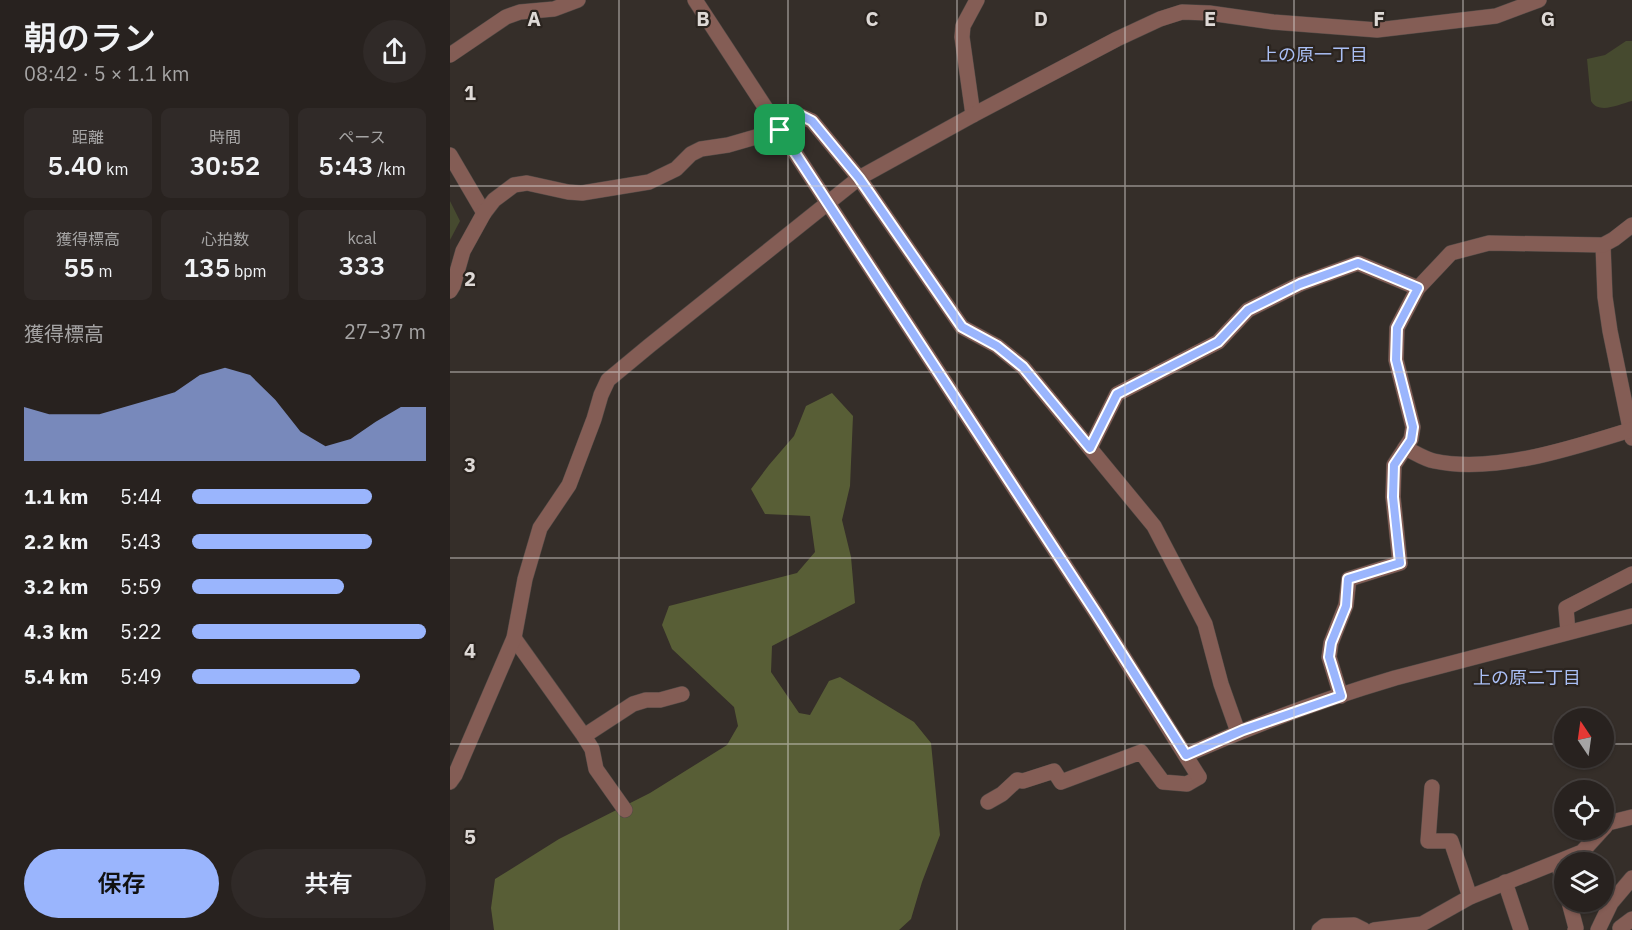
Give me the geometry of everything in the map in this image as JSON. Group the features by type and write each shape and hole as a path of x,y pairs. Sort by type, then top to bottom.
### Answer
{"street":[{"path":"450,55 506,17 520,12 554,9 578,0"},
{"path":"695,0 1089,603 1199,777 1187,784 1162,782 1141,752 1061,782 1054,771 1023,781 1017,780 1002,794 988,802"},
{"path":"973,115 962,37 963,26 977,0"},
{"path":"450,782 514,638 525,579 540,528 568,485 608,380 859,178 1117,39 1160,19 1182,12 1377,30 1496,16 1539,0"},
{"path":"450,291 463,251 483,213 494,200 514,185 520,183 582,193 649,182 676,169 691,154 700,149 728,146 780,130 789,125 798,114 812,121 859,178 962,327 997,346 1023,367 1154,526 1205,624 1221,684 1238,732"},
{"path":"450,155 483,213"},
{"path":"1341,696 1329,657 1331,643 1346,606 1348,579 1400,563 1393,497 1394,465 1411,440 1413,427 1396,360 1397,328 1418,288 1451,253 1489,243 1603,245 1632,225"},
{"path":"1405,448 1432,461 1465,464 1496,463 1538,456 1631,434 1607,308 1603,245"},
{"path":"1090,448 1117,394 1218,342 1248,310 1300,284 1358,263 1418,288"},
{"path":"1568,632 1566,609 1632,574"},
{"path":"1186,755 1238,732 1395,678 1632,616"},
{"path":"514,638 584,736 592,749 596,769 625,810"},
{"path":"584,736 633,704 682,694"},
{"path":"1432,787 1428,841 1451,841 1470,897"},
{"path":"1614,822 1632,817"},
{"path":"1582,852 1593,840"},
{"path":"1374,930 1422,924 1470,897 1554,864"},
{"path":"1598,930 1611,903 1632,878"},
{"path":"1505,882 1521,930"},
{"path":"1572,912 1575,930"},
{"path":"1319,930 1324,926 1354,926 1364,930"}],"green space":[{"path":"1626,41 1632,41 1632,101 1610,107 1599,107 1591,101 1587,59 1605,55"},
{"path":"450,201 460,221 450,240"},
{"path":"832,393 853,416 850,486 842,520 851,557 855,603 772,646 771,672 799,713 810,715 829,681 840,677 914,722 931,743 940,835 911,919 899,930 494,930 491,908 495,879 559,839 650,793 727,745 738,726 734,707 672,649 662,625 669,606 797,573 815,552 810,516 765,514 751,489 794,436 806,406"}],"district":[{"name":"上の原一丁目","path":"1314,54"},
{"name":"上の原二丁目","path":"1527,677"}],"route":[{"path":"798,114 812,121 859,178 962,327 997,346 1023,367 1090,448 1117,394 1218,342 1248,310 1300,284 1358,263 1418,288 1397,328 1396,360 1413,427 1411,440 1394,465 1393,497 1400,563 1348,579 1346,606 1331,643 1329,657 1341,696 1243,730 1186,755 1096,613 780,130 789,125 798,114"}]}
